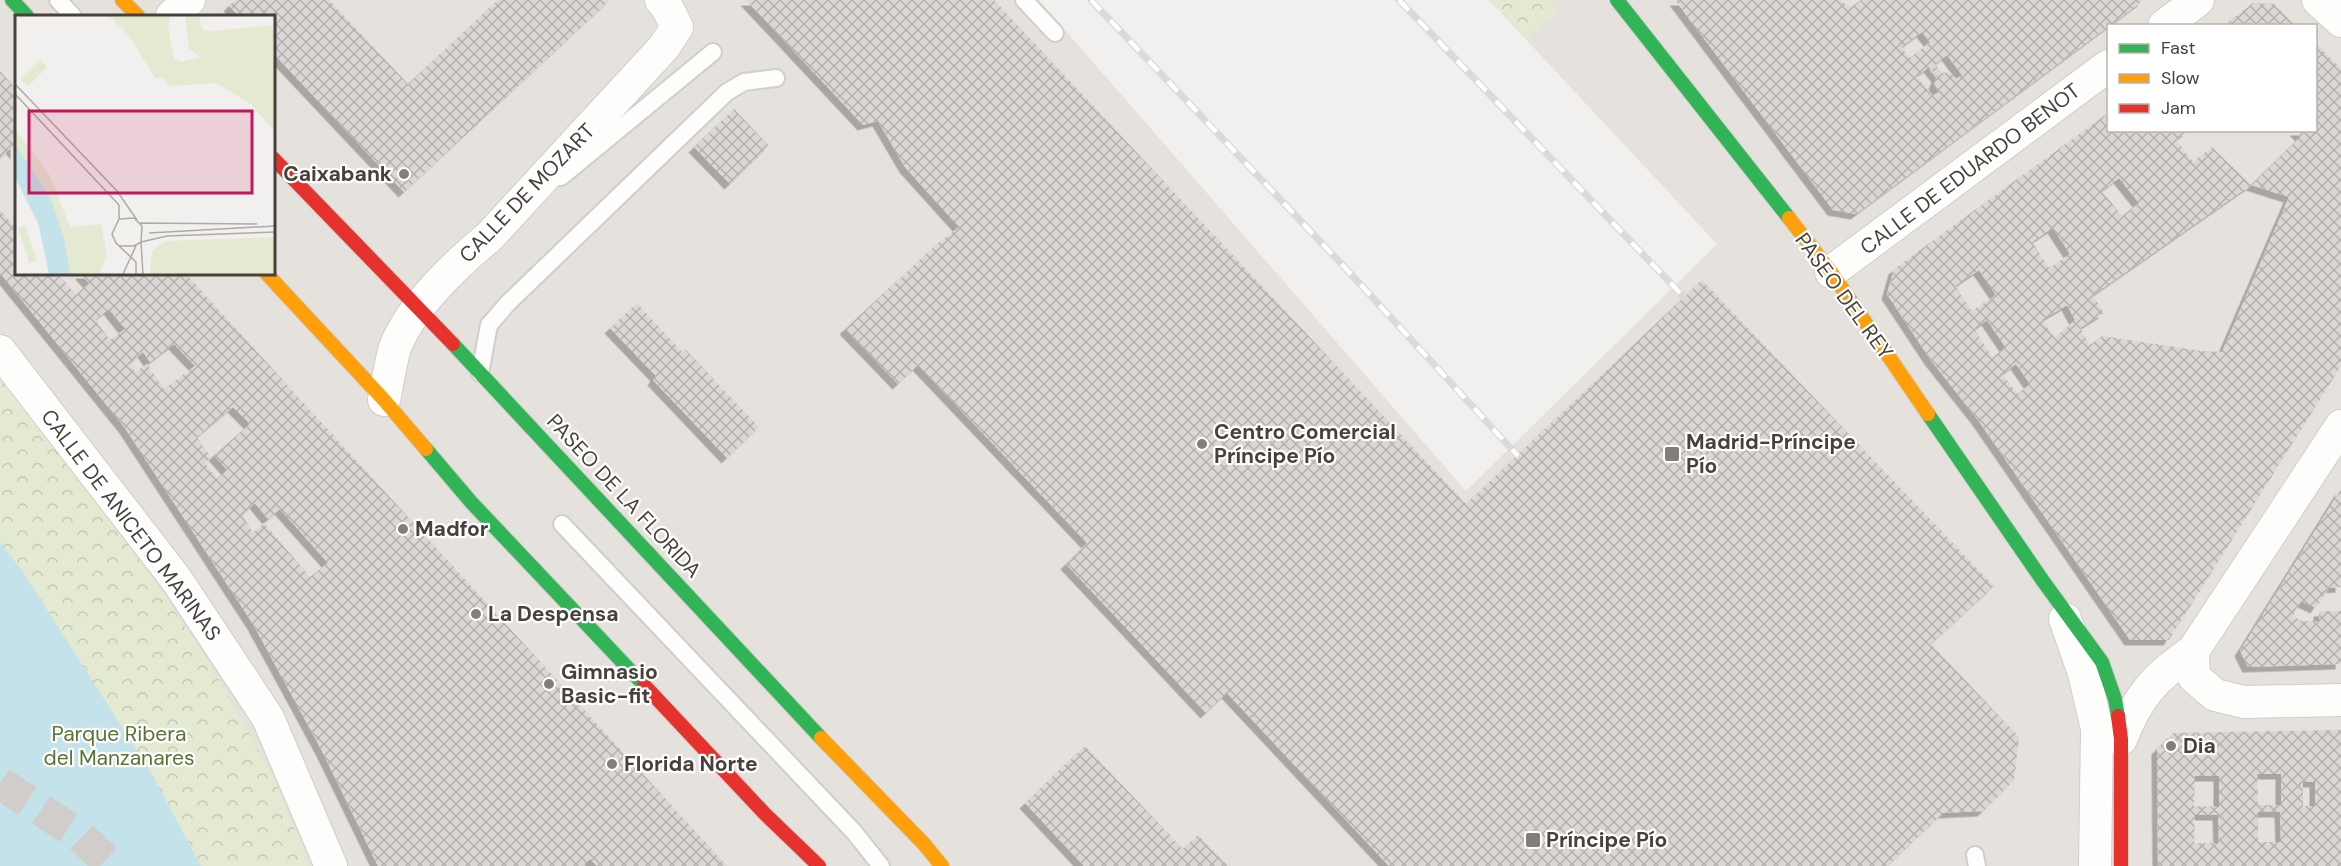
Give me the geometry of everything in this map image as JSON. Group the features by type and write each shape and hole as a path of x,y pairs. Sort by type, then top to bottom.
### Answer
{"main road":[{"path":"12,0 26,15"},
{"path":"122,0 137,15"},
{"name":"PASEO DEL REY","path":"1617,0 1831,272 2102,662 2115,699 2121,739 2121,866"},
{"name":"PASEO DE LA FLORIDA","path":"274,159 764,679 924,844 942,866"},
{"path":"269,276 384,400 471,502 765,814 819,866"}],"street":[{"path":"173,15 189,0"},
{"name":"CALLE DE MOZART","path":"384,400 396,346 416,309 466,256 489,237 664,47 677,27 661,0"},
{"path":"2167,24 2198,0"},
{"path":"2318,0 2341,21"},
{"name":"CALLE DE EDUARDO BENOT","path":"1831,272 2107,67"},
{"name":"CALLE DE ANICETO MARINAS","path":"0,351 176,579 268,718 331,866"},
{"path":"2341,426 2193,651 2194,677 2215,695 2244,702 2341,700"},
{"name":"PASEO DEL REY","path":"2058,601 2084,673 2097,729 2095,866"},
{"name":"PASEO DEL REY","path":"2121,739 2133,710 2148,689 2162,674 2193,651"}],"lane":[{"path":"58,0 72,15"},
{"path":"1024,0 1055,33"},
{"path":"489,237 713,52"},
{"path":"479,374 489,325 508,303 727,92 744,82 776,78"},
{"path":"562,524 854,832 881,866"},
{"path":"854,832 895,866"}],"shaded area":[{"path":"0,0 1039,0 1466,491 1717,244 1489,0 2341,0 2341,866 0,866"}],"green space":[{"path":"1489,0 1549,0 1558,9 1527,39"},
{"name":"Parque Ribera del Manzanares","path":"0,374 127,539 210,664 275,780 309,866 0,866"}],"water":[{"path":"0,542 23,572 153,776 201,866 0,866"}],"building":[{"path":"235,0 329,0 408,84 498,0 610,0 404,192 274,54 274,15 238,15 229,6"},
{"path":"746,0 994,0 1466,504 1702,280 1994,586 1931,644 2019,737 2014,780 1983,811 1943,813 1887,866 1389,866 1227,693 1206,713 1066,564 1087,543 918,365 898,384 845,329 936,245 959,227 905,167 878,121 863,125"},
{"path":"1675,0 1839,0 1851,7 1861,0 2144,0 2112,24 2107,24 2107,27 1856,214 1833,210","holes":["1922,32 1930,42 1910,58 1901,47","1947,55 1962,75 1956,79 1950,72 1942,73 1935,64","1929,67 1937,77 1934,84 1939,92 1932,96 1917,76"]},
{"path":"2253,3 2274,4 2294,24 2226,24"},
{"path":"2317,45 2341,68 2341,366 2169,640 2130,640 1978,420 1930,359 1887,294 1894,269 2107,114 2107,132 2186,132 2176,140 2193,162 2212,147 2251,185 2301,136 2297,132 2317,132","holes":["2119,178 2139,203 2122,216 2102,191","2251,185 2289,197 2222,352 2102,336 2090,345 2080,328 2104,313 2093,295","2053,228 2070,254 2049,268 2032,242","1979,270 1996,295 1972,311 1955,286","2067,305 2075,320 2055,338 2042,320","1987,320 2006,348 1992,357 1974,329","2016,364 2030,384 2018,394 2002,374"]},
{"path":"0,71 15,88 15,153 11,148 0,158"},
{"path":"734,109 769,146 730,184 694,147"},
{"path":"0,210 15,227 15,274 58,274 76,295 89,283 81,274 186,274 727,866 597,866 590,859 582,866 378,866 322,751 253,624 125,428 0,273","holes":["109,309 125,329 110,340 95,320","174,344 195,366 164,389 147,364 136,372 129,364 143,352 150,362","233,407 250,424 214,455 227,470 217,479 205,463 211,458 197,437","255,503 268,519 280,509 328,563 310,577 264,523 253,533 242,515"]},
{"path":"637,303 682,352 685,349 759,427 727,458 653,380 656,376 610,328"},
{"path":"2341,489 2341,587 2329,588 2316,608 2301,601 2293,616 2301,621 2319,621 2319,611 2341,611 2341,664 2248,667 2240,651"},
{"path":"2341,730 2341,866 2158,866 2157,749 2173,733","holes":["2257,774 2281,774 2281,805 2258,805","2195,776 2219,776 2219,807 2194,806","2303,782 2315,782 2315,806 2303,806","2258,812 2280,812 2281,842 2258,842","2195,815 2218,815 2219,843 2194,843"]},
{"path":"1085,746 1183,849 1198,835 1228,866 1084,866 1025,803"}],"tunnel":[{"path":"0,783 79,835 112,866"}],"railway":[{"path":"1091,0 1350,273 1518,456"},
{"path":"1399,0 1684,297"}],"traffic: fast":[{"path":"12,0 26,15"},
{"path":"1617,0 1789,218"},
{"path":"453,344 821,738"},
{"path":"1928,414 2102,662 2115,699 2118,716"},
{"path":"426,449 471,502 644,685"}],"traffic: slow":[{"path":"122,0 137,15"},
{"path":"1789,218 1831,272 1928,414"},
{"path":"267,274 384,400 426,449"},
{"path":"821,738 924,844 942,866"}],"traffic: jam":[{"path":"274,159 453,344"},
{"path":"644,685 765,814 819,866"},
{"path":"2118,716 2121,739 2121,866"}],"place":[{"name":"Caixabank","path":"404,174"},
{"name":"Centro Comercial Príncipe Pío","path":"1202,444"},
{"name":"Madrid-Príncipe Pío","path":"1672,454"},
{"name":"Madfor","path":"403,529"},
{"name":"La Despensa","path":"476,614"},
{"name":"Gimnasio Basic-fit","path":"549,684"},
{"name":"Dia","path":"2171,746"},
{"name":"Florida Norte","path":"612,764"},
{"name":"Príncipe Pío","path":"1533,840"}]}
